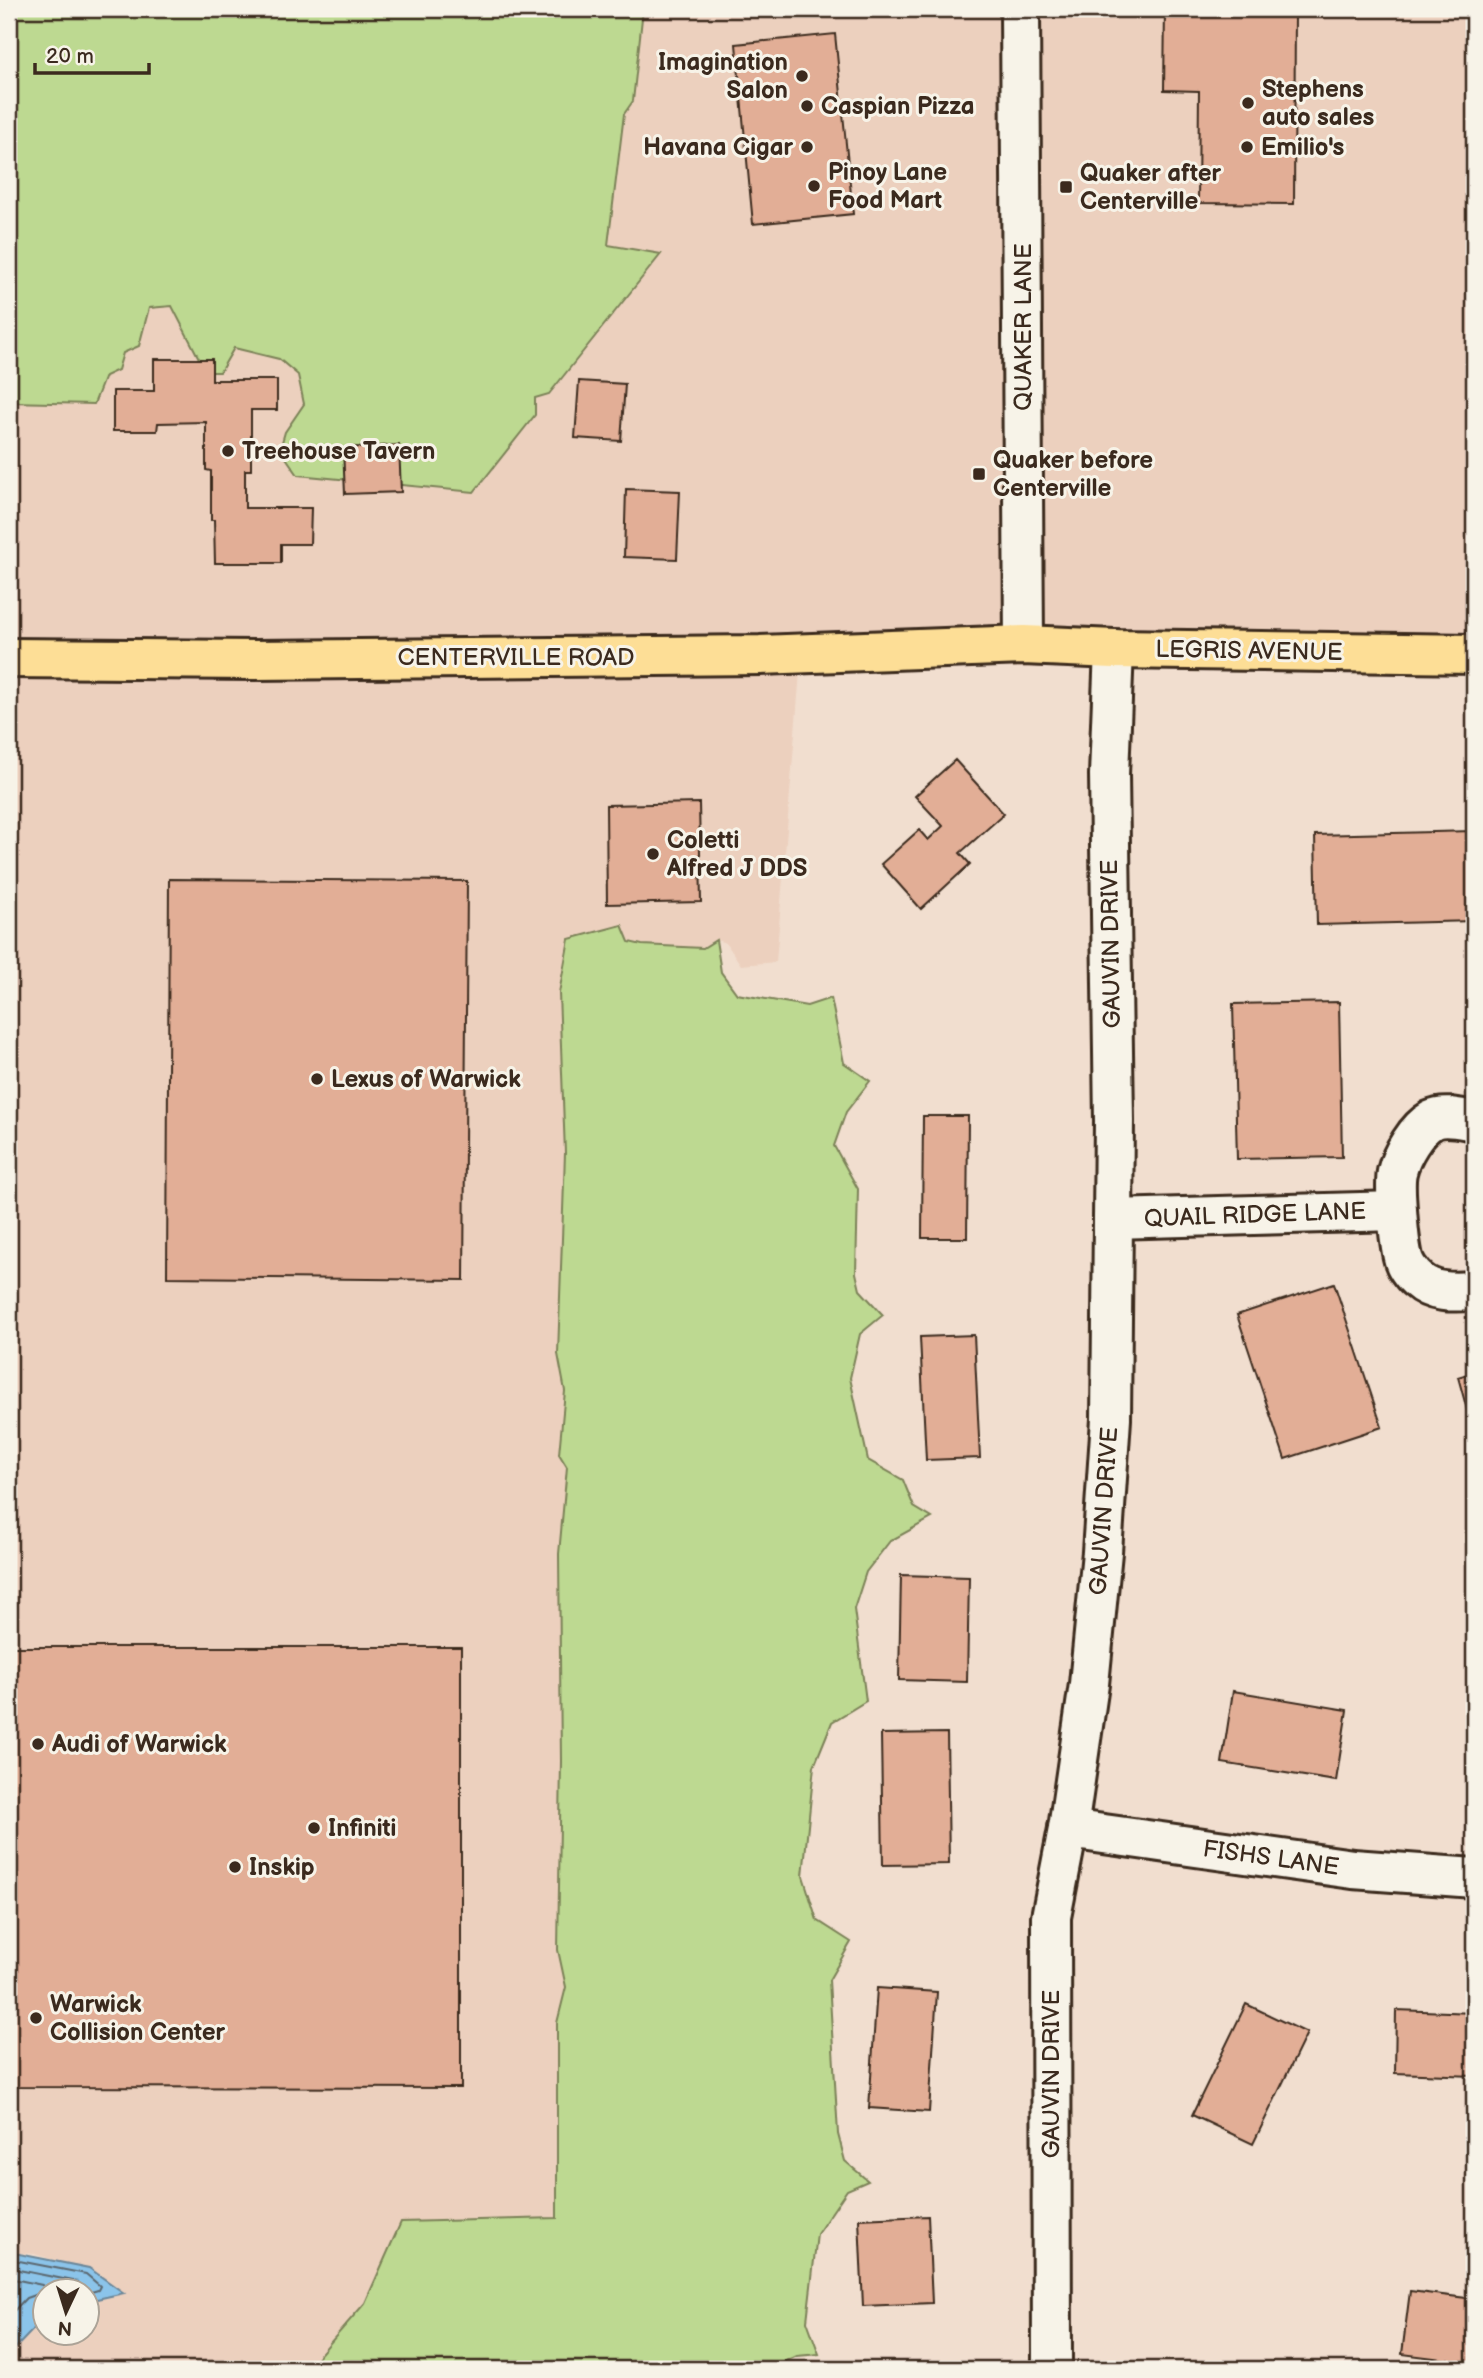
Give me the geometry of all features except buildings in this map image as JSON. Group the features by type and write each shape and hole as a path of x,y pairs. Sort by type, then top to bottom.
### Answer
{"main road":[{"name":"LEGRIS AVENUE","path":"1024,645 1114,649 1474,654"},
{"name":"CENTERVILLE ROAD","path":"9,658 254,660 733,656 1024,645"}],"street":[{"name":"QUAKER LANE","path":"1020,9 1024,645"},
{"name":"GAUVIN DRIVE","path":"1052,2369 1051,1917 1068,1829 1089,1684 1111,1419 1113,1219 1109,775 1114,649"},
{"name":"QUAIL RIDGE LANE","path":"1474,1121 1451,1117 1433,1119 1409,1142 1396,1174 1397,1211 1405,1263 1418,1280 1436,1290 1474,1291"},
{"name":"QUAIL RIDGE LANE","path":"1113,1219 1397,1211"},
{"name":"FISHS LANE","path":"1068,1829 1353,1869 1474,1878"}],"shaded area":[{"path":"643,9 1474,9 1474,671 806,666 800,672 776,962 741,965 726,943 716,940 704,948 629,942 621,925 569,939 559,993 565,1153 558,1354 565,1391 559,1454 567,1467 559,1555 561,1761 558,1950 566,1987 557,2023 557,2219 401,2222 365,2303 310,2369 9,2369 9,2344 32,2325 32,2346 102,2346 102,2276 95,2276 99,2273 34,2254 9,2252 9,402 94,404 105,376 118,370 123,353 139,346 149,308 172,306 206,371 220,372 233,348 279,359 298,375 304,404 285,432 535,398 660,254 608,245 624,114 633,101"}],"green space":[{"path":"9,9 643,9 633,101 624,114 608,245 661,254 549,394 535,398 535,415 474,492 298,475 280,449 285,432 304,404 298,375 279,359 234,348 220,372 206,372 172,306 149,308 139,346 123,353 118,370 105,376 94,404 9,402"},
{"path":"622,925 629,942 642,945 703,948 716,940 721,972 737,994 807,1006 831,998 844,1063 870,1081 846,1112 834,1146 858,1189 856,1273 860,1290 883,1315 860,1334 850,1378 868,1460 903,1480 914,1507 932,1518 890,1541 866,1572 854,1609 866,1701 832,1722 814,1766 803,1876 817,1920 851,1942 829,1980 838,2134 845,2161 868,2181 847,2190 817,2234 807,2321 819,2354 797,2356 769,2369 310,2369 365,2303 401,2222 557,2218 557,2023 566,1987 558,1950 561,1761 559,1554 567,1467 559,1454 565,1391 558,1354 565,1153 559,993 569,939"}],"water":[{"path":"9,2252 89,2268 100,2276 32,2276 32,2331 9,2355"},
{"path":"102,2277 124,2293 102,2298"}],"place":[{"name":"Imagination Salon","path":"802,76"},
{"name":"Stephens auto sales","path":"1248,103"},
{"name":"Caspian Pizza","path":"807,106"},
{"name":"Havana Cigar","path":"807,147"},
{"name":"Emilio's","path":"1247,147"},
{"name":"Pinoy Lane Food Mart","path":"814,186"},
{"name":"Quaker after Centerville","path":"1066,187"},
{"name":"Treehouse Tavern","path":"228,451"},
{"name":"Quaker before Centerville","path":"979,474"},
{"name":"Coletti Alfred J DDS","path":"653,854"},
{"name":"Lexus of Warwick","path":"317,1079"},
{"name":"Audi of Warwick","path":"38,1744"},
{"name":"Infiniti","path":"314,1828"},
{"name":"Inskip","path":"235,1867"},
{"name":"Warwick Collision Center","path":"36,2018"}]}
